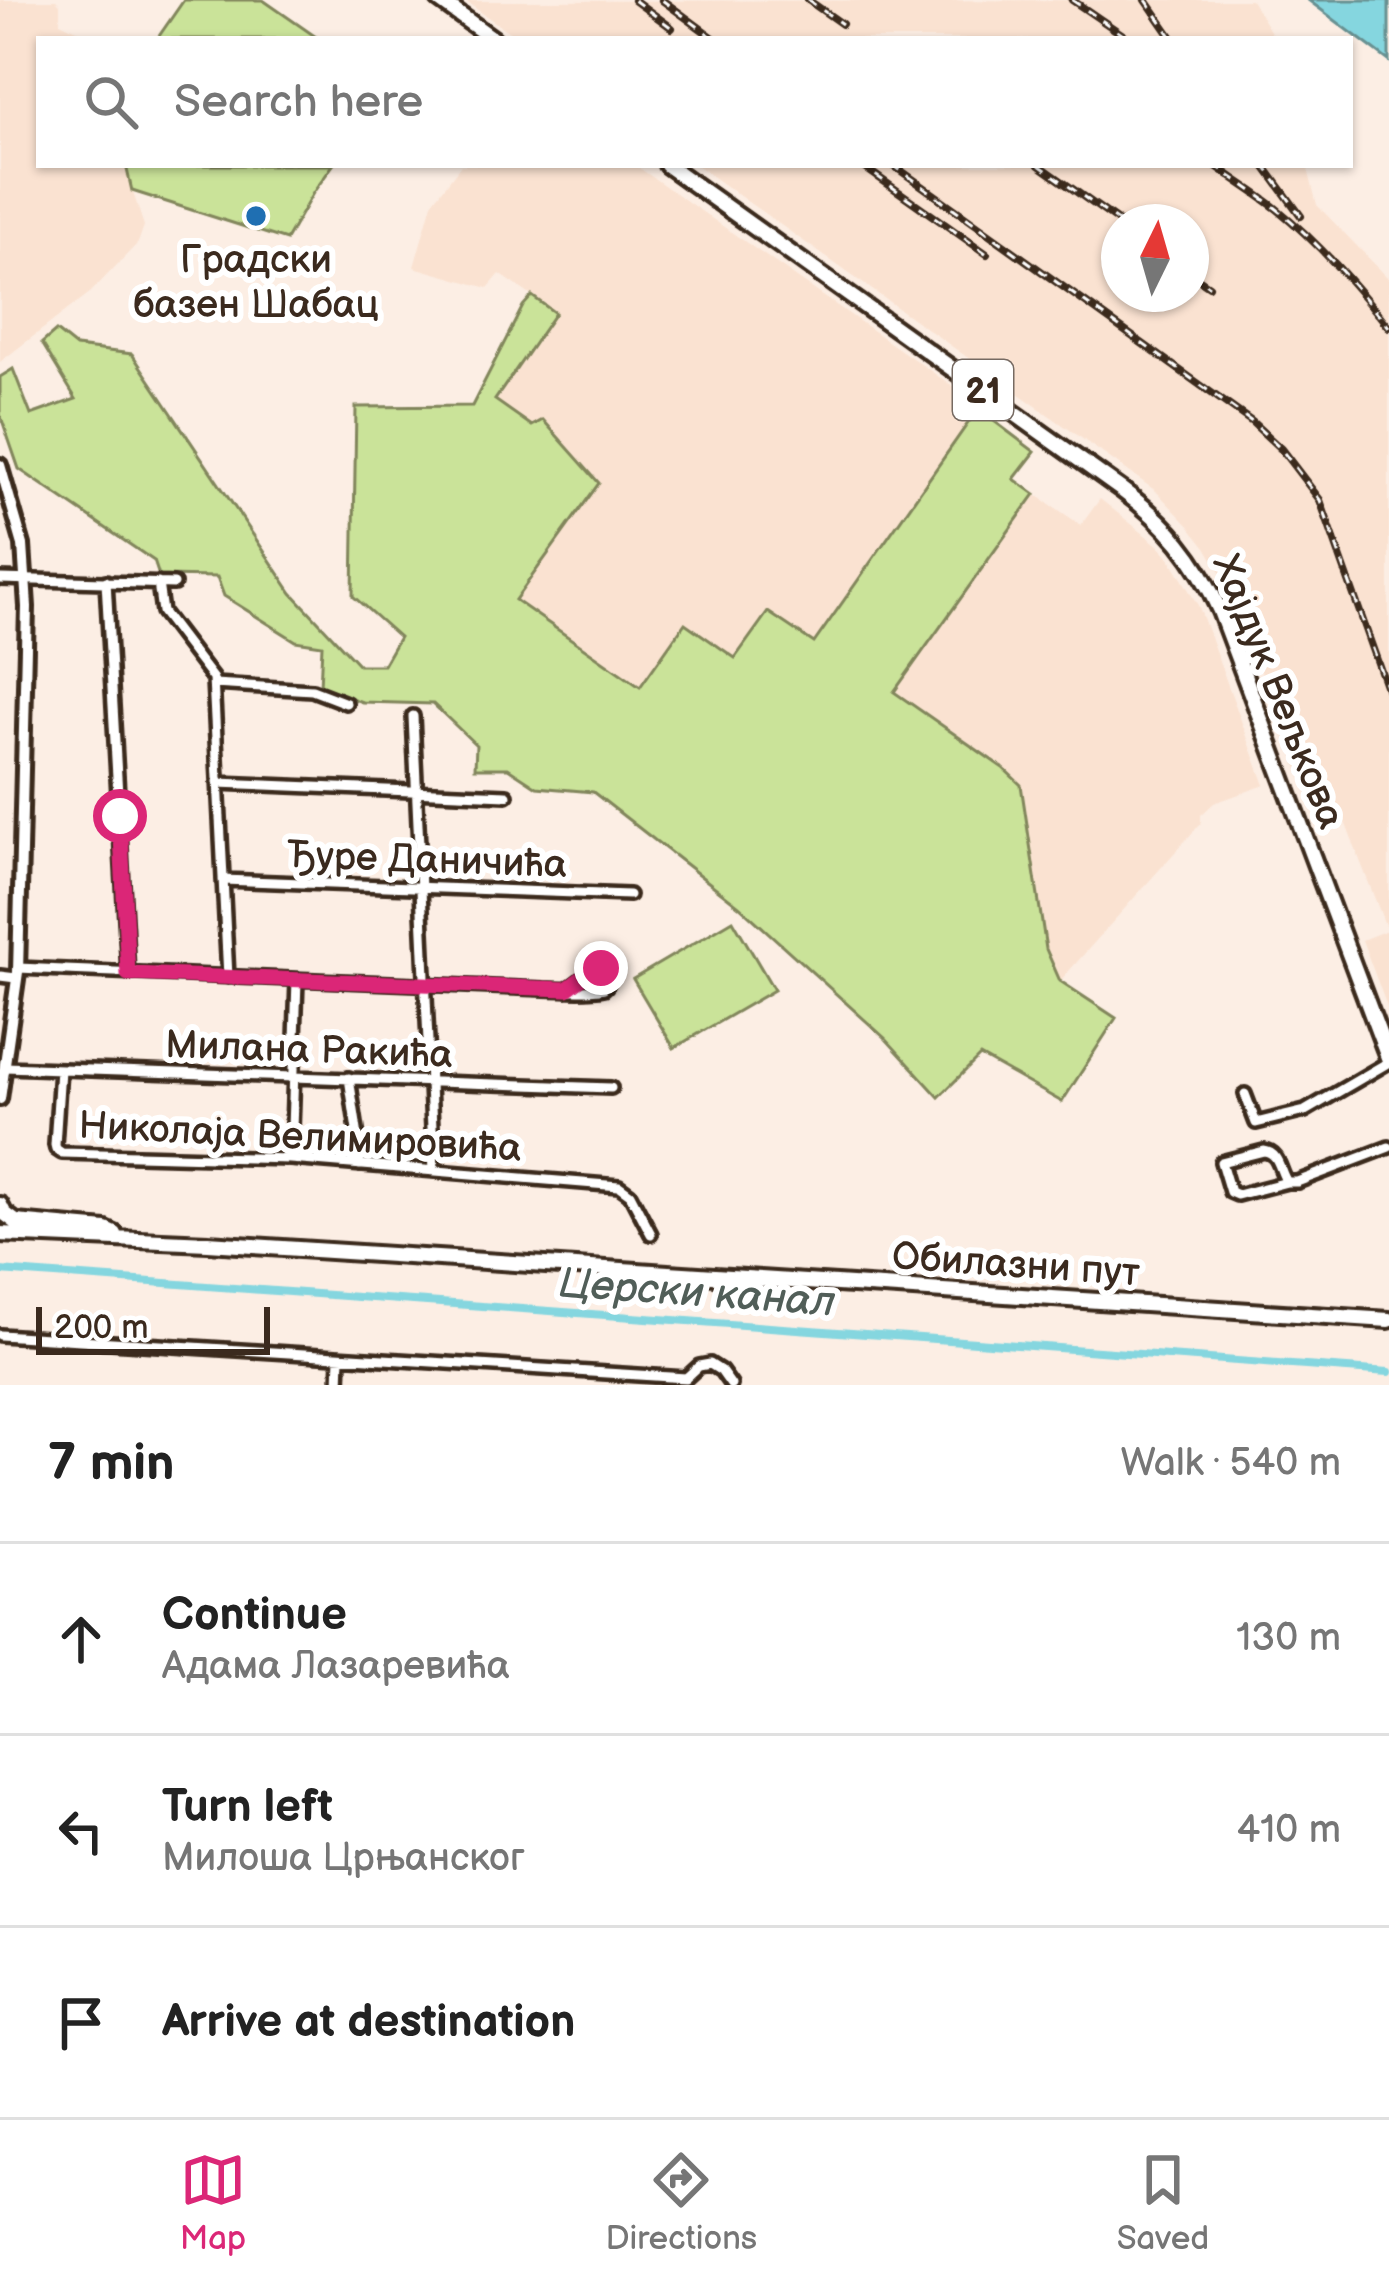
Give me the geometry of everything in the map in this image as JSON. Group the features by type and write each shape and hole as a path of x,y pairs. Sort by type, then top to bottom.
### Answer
{"main road":[{"path":"439,0 489,36"},
{"name":"Хајдук Вељкова","path":"672,168 1122,490 1175,535 1202,572 1220,610 1389,1061"},
{"path":"0,1205 16,1222 116,1234"},
{"name":"Обилазни пут","path":"0,1230 208,1243"},
{"name":"Обилазни пут","path":"0,1230 1389,1320"}],"street":[{"path":"0,465 21,532 26,578 17,973 0,1099"},
{"path":"0,579 174,584"},
{"path":"106,581 128,974"},
{"path":"158,584 161,612 211,673 214,684 228,977"},
{"path":"214,684 312,690 346,703"},
{"path":"413,716 434,1171"},
{"path":"218,782 506,795"},
{"name":"Ђуре Даничића","path":"224,880 629,895"},
{"path":"0,976 128,974 567,989"},
{"path":"292,1159 297,980"},
{"path":"1244,1094 1256,1123 1283,1118 1305,1111 1389,1061"},
{"name":"Милана Ракића","path":"3,1075 60,1069 610,1088"},
{"name":"Николаја Велимировића","path":"60,1069 58,1152 292,1159 623,1186 651,1234"},
{"path":"349,1078 359,1165"},
{"path":"1287,1182 1271,1152 1221,1162 1233,1194 1297,1182 1389,1147"},
{"path":"0,1335 686,1382 699,1366 710,1364 731,1385"},
{"path":"339,1385 340,1357"}],"shaded area":[{"path":"0,0 56,0 60,22 80,36 36,36 36,168 125,168 144,226 138,243 91,292 0,362"},
{"path":"1251,0 1273,36 515,36 465,1"},
{"path":"459,168 639,168 981,406 814,644 736,659 640,688 515,600 599,483 494,400 555,312 500,274 488,288 414,267 432,203"},
{"path":"700,168 1308,168 1317,205 1389,279 1389,1012 1362,940 1387,930 1340,809 1316,816 1228,585 1206,547 1156,491"},
{"path":"1035,494 1081,525 1100,499 1169,557 1199,607 1265,785 1214,803 1201,815 1201,823 1060,981 1046,949 1021,785 894,692"}],"green space":[{"path":"184,0 263,0 315,36 159,36"},
{"name":"Градски базен Шабац","path":"127,168 331,168 286,240 132,191"},
{"path":"532,296 555,313 495,400 532,426 543,420 599,483 515,600 640,687 685,623 735,658 768,612 814,643 978,409 1035,452 1014,479 1035,494 894,692 1021,785 1046,949 1060,981 1116,1018 1062,1102 980,1056 939,1097 886,1039 739,906 593,792 537,787 508,768 475,768 476,745 433,704 362,702 320,687 322,645 296,641 224,596 217,577 159,576 154,561 19,469 0,414 0,377 13,369 31,415 76,399 42,343 56,331 76,347 132,354 292,593 359,665 383,665 399,637 353,596 356,407 472,406"},
{"path":"733,920 774,990 674,1048 633,979"}],"water":[{"path":"1308,0 1389,0 1389,61"}],"waterway":[{"name":"Церски канал","path":"0,1271 1389,1372"}],"railway":[{"path":"634,0 672,28"},
{"path":"662,0 711,36"},
{"path":"808,0 842,24"},
{"path":"1072,0 1125,36"},
{"path":"1146,0 1171,36"},
{"path":"865,168 987,254"},
{"path":"897,168 1252,422 1281,449 1320,500 1389,694"},
{"path":"1043,168 1101,209"},
{"path":"1219,168 1307,236 1389,327"},
{"path":"1266,168 1301,216"}],"place":[{"name":"Градски базен Шабац","path":"256,216"}],"route":[{"path":"120,816 128,974 567,989 601,968"}]}
